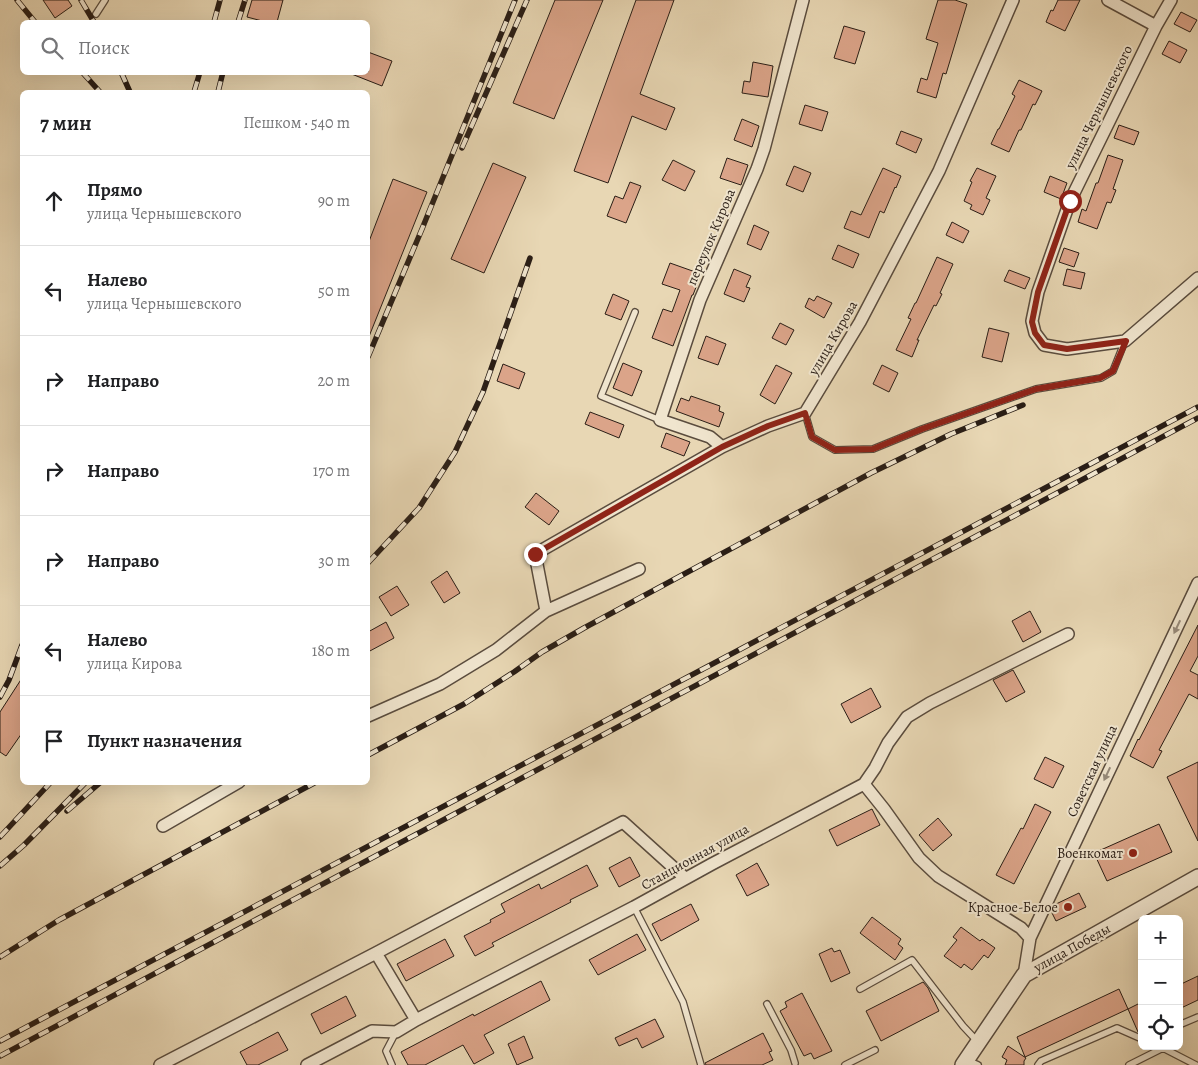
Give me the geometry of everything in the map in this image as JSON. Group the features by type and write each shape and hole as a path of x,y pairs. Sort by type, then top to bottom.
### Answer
{"street":[{"name":"переулок Кирова","path":"660,420 700,300 759,163 804,0"},
{"name":"улица Кирова","path":"805,413 860,322 939,171 1014,0"},
{"path":"1108,0 1156,26"},
{"name":"улица Чернышевского","path":"1126,341 1067,349 1044,345 1035,333 1032,322 1038,292 1070,201 1156,26 1171,0"},
{"path":"1126,341 1198,278"},
{"path":"546,611 535,554 722,447 768,426 805,413"},
{"path":"660,420 710,437 722,447"},
{"path":"370,715 440,684 496,650 546,611 639,569"},
{"name":"Советская улица","path":"1024,975 1030,938 1198,583"},
{"name":"Станционная улица","path":"396,1032 634,908 685,878 864,784 888,743 907,717 1068,634"},
{"path":"864,784 919,858 938,876 1021,928 1030,938"},
{"path":"163,826 234,785"},
{"path":"160,1065 623,822 685,878"},
{"name":"улица Победы","path":"1024,975 1198,878"},
{"path":"376,953 416,1020"},
{"path":"969,1063 978,1043 1024,975"},
{"path":"307,1065 372,1031 396,1032"}],"lane":[{"path":"96,14 105,0"},
{"path":"635,312 602,396 660,420"},
{"path":"805,413 812,437 835,450 873,449 922,429 1036,389 1100,378 1113,371 1126,341"},
{"path":"634,908 683,1002 701,1065"},
{"path":"860,989 912,960 978,1043"},
{"path":"767,1004 792,1054 794,1064"},
{"path":"1183,1023 1198,1017"},
{"path":"1038,1065 1041,1061 1117,1028 1138,1037"},
{"path":"392,1065 386,1052 396,1032"},
{"path":"1129,1065 1162,1048 1196,1065"},
{"path":"845,1065 875,1050"}],"building":[{"path":"43,0 68,0 72,6 55,18"},
{"path":"252,0 283,0 278,20 258,20 247,17"},
{"path":"555,0 603,0 554,119 513,103"},
{"path":"636,0 674,0 640,94 675,108 666,130 632,116 608,183 574,171"},
{"path":"938,0 955,0 967,4 946,74 943,73 936,98 917,92 921,78 927,80 938,43 926,39"},
{"path":"1058,0 1080,0 1065,31 1046,22"},
{"path":"1181,12 1197,20 1190,32 1174,24"},
{"path":"844,26 865,32 855,64 834,58"},
{"path":"1169,41 1187,50 1180,63 1162,54"},
{"path":"370,53 392,61 382,86 354,75 370,75"},
{"path":"753,62 773,66 768,97 742,93 744,81 750,82"},
{"path":"1019,80 1042,91 1035,105 1033,104 1009,152 991,144 1015,96 1012,94"},
{"path":"805,105 828,112 822,131 799,124"},
{"path":"742,119 759,126 752,147 734,140"},
{"path":"1119,125 1139,132 1134,145 1114,138"},
{"path":"901,131 922,139 916,153 896,144"},
{"path":"1108,155 1123,160 1113,189 1116,190 1111,203 1107,202 1097,229 1078,222 1082,209 1086,211"},
{"path":"727,158 748,165 741,185 720,178"},
{"path":"673,160 695,171 685,191 662,180"},
{"path":"493,163 526,177 484,273 451,259"},
{"path":"794,166 811,173 803,192 786,185"},
{"path":"883,168 901,176 884,213 880,211 869,238 844,228 851,211 861,215"},
{"path":"977,168 996,176 986,198 990,200 983,215 970,209 972,205 964,201 972,182 970,181"},
{"path":"1050,176 1067,183 1061,199 1044,192"},
{"path":"393,179 427,192 370,334 370,239"},
{"path":"630,182 641,186 626,223 607,216 615,196 623,199"},
{"path":"952,222 969,231 963,243 946,235"},
{"path":"754,225 769,232 761,250 747,244"},
{"path":"838,245 859,254 853,268 832,259"},
{"path":"1064,248 1079,253 1074,267 1059,262"},
{"path":"937,257 953,264 940,293 942,294 936,306 934,305 917,340 919,340 912,357 896,350 911,319 908,318"},
{"path":"670,263 701,274 673,346 652,338 663,309 672,312 680,290 662,284"},
{"path":"734,269 751,276 746,287 750,288 744,302 724,294"},
{"path":"1067,269 1085,273 1081,289 1063,285"},
{"path":"1009,270 1030,278 1025,289 1004,281"},
{"path":"613,294 629,301 621,320 605,314"},
{"path":"817,296 832,303 824,318 805,307 809,298 814,301"},
{"path":"780,323 794,330 786,345 772,338"},
{"path":"989,328 1009,333 1002,362 982,357"},
{"path":"706,336 726,344 718,365 698,358"},
{"path":"623,363 642,371 632,396 613,388"},
{"path":"503,364 525,373 519,389 497,381"},
{"path":"776,365 792,373 775,404 760,395"},
{"path":"882,365 898,373 889,392 873,384"},
{"path":"691,396 720,406 719,411 724,413 719,427 676,411 681,398 689,401"},
{"path":"590,412 624,425 619,438 585,424"},
{"path":"666,433 690,442 684,456 661,447"},
{"path":"536,493 559,511 549,525 525,507"},
{"path":"447,571 460,593 444,603 431,582"},
{"path":"397,586 409,605 391,616 379,597"},
{"path":"1030,611 1041,632 1023,642 1012,621"},
{"path":"386,622 394,638 370,651 370,631"},
{"path":"1198,625 1198,656 1190,671 1198,675 1198,699 1189,694 1159,750 1162,751 1153,768 1130,756"},
{"path":"1013,670 1025,692 1006,702 993,680"},
{"path":"20,681 20,736 6,756 0,752 0,712"},
{"path":"871,688 881,707 851,723 841,704"},
{"path":"1045,757 1064,766 1053,788 1034,779"},
{"path":"1198,762 1198,841 1167,777"},
{"path":"1035,804 1051,812 1014,884 996,875 1021,828 1023,829"},
{"path":"872,809 880,825 837,846 829,830"},
{"path":"938,818 952,835 933,851 919,835"},
{"name":"Военкомат","path":"1159,824 1172,852 1107,881 1094,853"},
{"path":"630,857 640,876 619,887 609,868"},
{"path":"757,863 769,885 747,896 736,875"},
{"path":"587,865 598,886 492,943 494,946 475,956 464,936 491,922 490,920 505,912 501,904 539,884 541,889"},
{"name":"Красное-Белое","path":"1079,893 1086,907 1056,921 1051,911 1054,905"},
{"path":"691,904 699,920 661,941 652,924"},
{"path":"872,917 901,939 898,944 903,948 895,960 860,933"},
{"path":"961,927 980,941 982,939 995,948 988,958 984,955 972,970 964,964 961,968 944,956 957,940 953,937"},
{"path":"637,934 646,950 598,975 589,960"},
{"path":"445,939 454,956 406,981 397,964"},
{"path":"832,948 834,952 840,950 850,973 831,982 819,954"},
{"path":"1198,976 1198,1000 1183,1007 1183,1005 1183,983"},
{"path":"541,981 550,1000 484,1035 494,1053 474,1064 463,1045 425,1065 408,1065 401,1052"},
{"path":"923,982 939,1011 881,1041 866,1011"},
{"path":"1119,989 1128,1009 1025,1057 1017,1037"},
{"path":"802,993 832,1051 814,1059 811,1053 804,1056 780,1011 787,1007 785,1002"},
{"path":"346,996 356,1016 321,1034 311,1014"},
{"path":"1138,1004 1138,1032 1128,1009"},
{"path":"655,1019 664,1037 642,1048 637,1038 619,1046 615,1038"},
{"path":"278,1032 288,1050 258,1065 247,1065 240,1052"},
{"path":"763,1033 772,1051 769,1052 773,1060 762,1065 706,1065 705,1063"},
{"path":"524,1036 533,1058 517,1065 508,1044"},
{"path":"1008,1046 1026,1058 1024,1065 1005,1065 1007,1060 1002,1057"}],"railway":[{"path":"17,0 33,20"},
{"path":"81,0 93,20"},
{"path":"215,20 220,0"},
{"path":"239,20 245,0"},
{"path":"370,352 515,0"},
{"path":"462,148 527,0"},
{"path":"85,75 98,90"},
{"path":"122,75 129,90"},
{"path":"195,90 199,75"},
{"path":"218,90 222,75"},
{"path":"370,561 419,508 455,452 483,392 530,258"},
{"path":"370,754 464,704 542,652 584,628 871,473 951,434 1023,405"},
{"path":"0,1041 1198,407"},
{"path":"0,1056 1198,418"},
{"path":"0,697 9,680 20,650"},
{"path":"0,837 48,785"},
{"path":"0,866 24,845 83,785"},
{"path":"67,811 97,785"},
{"path":"0,957 59,920 310,785"}],"place":[{"name":"Военкомат","path":"1133,853"},
{"name":"Красное-Белое","path":"1068,907"}],"route":[{"path":"535,554 722,447 768,426 805,413 812,437 835,450 873,449 922,429 1036,389 1100,378 1113,371 1126,341 1067,349 1044,345 1035,333 1032,322 1038,292 1070,201"}]}
